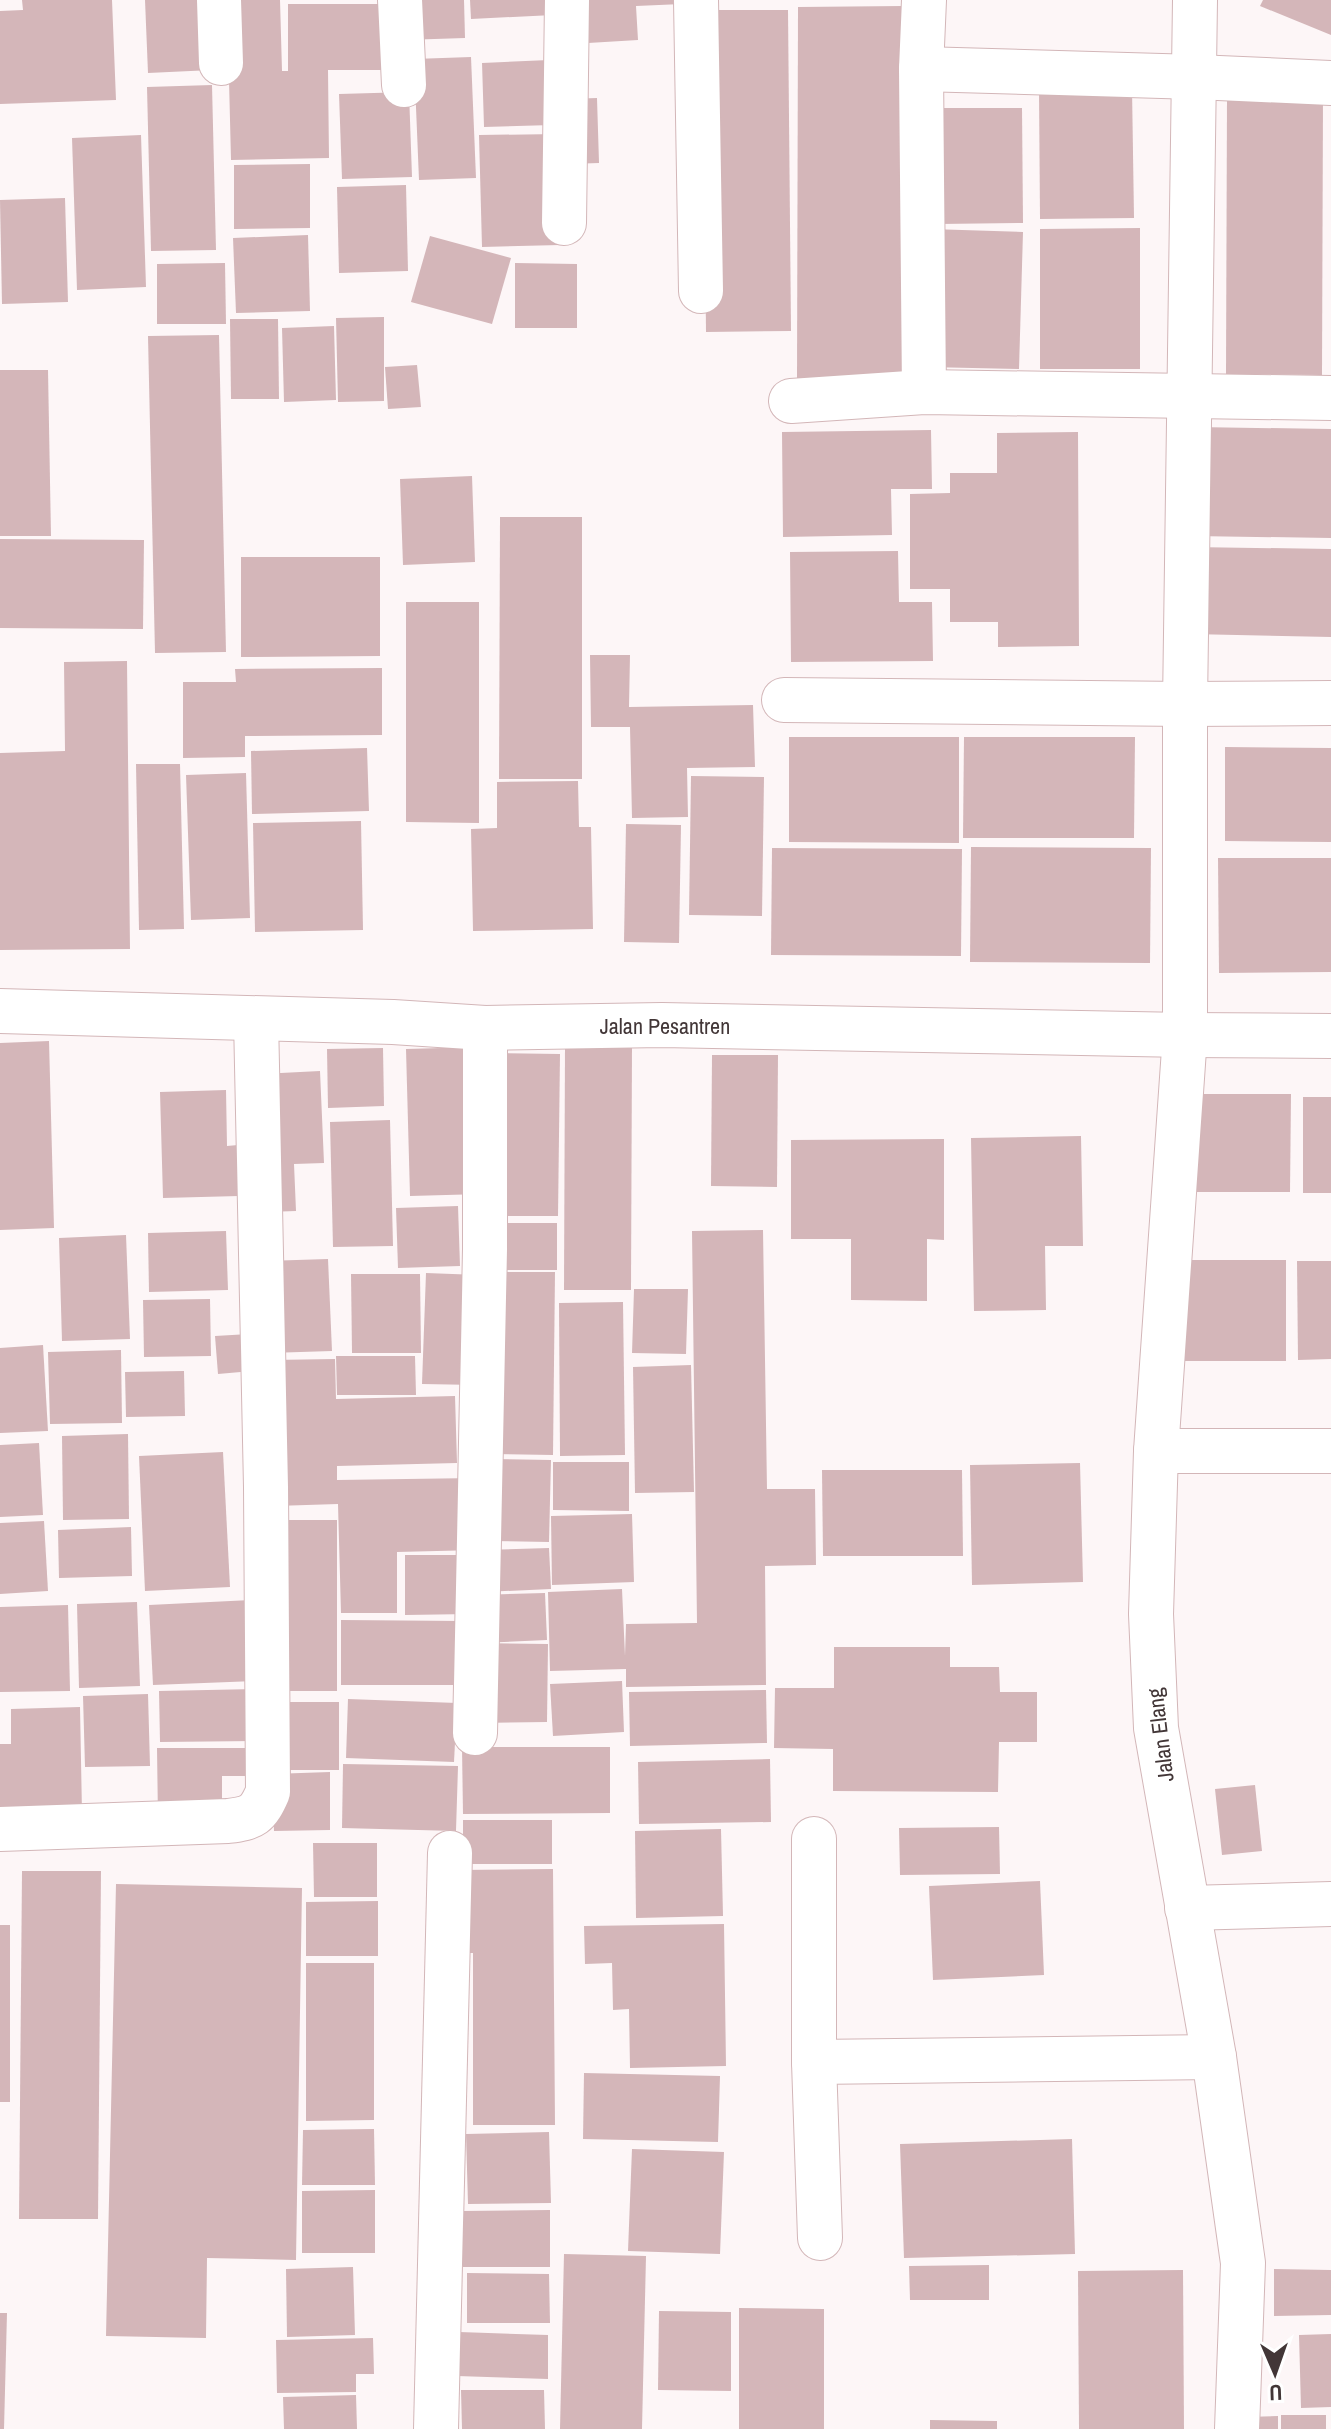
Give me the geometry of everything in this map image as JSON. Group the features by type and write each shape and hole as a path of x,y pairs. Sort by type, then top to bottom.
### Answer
{"street":[{"path":"219,0 221,63"},
{"path":"400,0 404,85"},
{"path":"564,223 567,0"},
{"path":"696,0 701,291"},
{"path":"924,0 921,69 924,392"},
{"name":"Jalan Elang","path":"1195,0 1185,704 1185,1035 1156,1451 1151,1614 1156,1728 1214,2057 1243,2263 1237,2429"},
{"path":"921,69 1331,83"},
{"path":"791,401 924,392 1331,398"},
{"path":"784,700 1331,703"},
{"name":"Jalan Pesantren","path":"0,1011 393,1022 485,1028 662,1025 1331,1036"},
{"path":"0,1829 228,1821 248,1818 260,1809 268,1792 266,1487 256,1019"},
{"path":"475,1733 485,1249 485,1028"},
{"path":"1156,1451 1331,1451"},
{"path":"814,1839 814,2062 820,2238"},
{"path":"436,2429 450,1853"},
{"path":"1187,1908 1331,1904"},
{"path":"814,2062 1214,2057"}],"building":[{"path":"22,0 112,0 116,100 0,104 0,11 23,10"},
{"path":"145,0 210,0 212,70 148,73"},
{"path":"227,0 280,0 282,71 288,71 288,4 394,4 394,70 328,70 329,158 231,160"},
{"path":"402,0 464,0 465,38 404,40"},
{"path":"470,0 552,0 553,15 471,19"},
{"path":"578,0 682,0 682,4 636,6 638,40 588,43"},
{"path":"1263,0 1331,0 1331,35 1260,6"},
{"path":"903,6 903,381 797,381 798,7"},
{"path":"703,10 788,10 791,331 706,332"},
{"path":"471,57 476,178 419,180 414,59"},
{"path":"549,60 552,125 484,127 482,63"},
{"path":"212,85 216,250 151,251 147,87"},
{"path":"1132,88 1134,218 1040,219 1039,90"},
{"path":"409,92 412,177 342,179 339,94"},
{"path":"1227,97 1323,97 1322,375 1226,374"},
{"path":"597,98 599,163 569,164 567,99"},
{"path":"938,108 1022,108 1023,223 939,224"},
{"path":"558,134 560,245 482,247 479,135"},
{"path":"141,135 146,287 77,290 72,138"},
{"path":"310,164 310,228 234,229 234,165"},
{"path":"406,185 408,271 339,273 337,187"},
{"path":"65,198 68,302 2,304 0,200"},
{"path":"1140,228 1140,369 1040,369 1040,229"},
{"path":"930,229 1023,232 1019,369 927,367"},
{"path":"308,235 310,311 236,313 233,238"},
{"path":"430,236 511,258 492,324 411,302"},
{"path":"225,263 226,324 157,324 157,264"},
{"path":"515,263 577,264 577,328 515,328"},
{"path":"384,317 384,401 338,402 336,318"},
{"path":"230,319 278,319 279,399 231,399"},
{"path":"334,326 336,400 284,402 282,328"},
{"path":"219,335 226,652 155,653 148,336"},
{"path":"417,365 421,407 388,409 385,367"},
{"path":"0,370 48,370 51,536 0,536"},
{"path":"1196,427 1331,429 1331,538 1194,536"},
{"path":"931,430 932,489 891,489 892,535 783,537 782,432"},
{"path":"1078,432 1079,646 998,647 998,622 950,622 950,589 910,589 910,494 950,493 950,473 997,473 997,433"},
{"path":"472,476 475,562 403,565 400,479"},
{"path":"500,517 582,517 582,779 499,779"},
{"path":"0,539 144,540 143,629 0,628"},
{"path":"1192,547 1331,549 1331,637 1190,634"},
{"path":"898,551 899,602 932,602 933,661 791,662 790,552"},
{"path":"241,557 380,557 380,656 241,657"},
{"path":"406,602 479,602 479,823 406,822"},
{"path":"590,655 630,655 629,707 753,705 755,767 687,768 688,817 632,818 630,727 591,727"},
{"path":"127,661 130,949 0,950 0,753 65,751 64,662"},
{"path":"382,668 382,735 245,736 245,757 183,758 183,682 236,682 235,669"},
{"path":"789,737 959,737 959,843 789,842"},
{"path":"964,737 1135,737 1134,838 963,838"},
{"path":"1225,747 1331,748 1331,842 1225,841"},
{"path":"367,748 369,811 252,814 251,751"},
{"path":"136,764 180,764 184,929 139,930"},
{"path":"246,773 250,918 191,920 186,775"},
{"path":"691,776 764,777 762,916 689,915"},
{"path":"578,781 579,827 591,827 593,929 473,931 471,829 497,828 497,782"},
{"path":"361,821 363,930 255,932 253,823"},
{"path":"626,824 681,825 679,943 624,942"},
{"path":"971,847 1151,848 1150,963 970,962"},
{"path":"772,848 962,849 961,956 771,955"},
{"path":"1218,858 1331,858 1331,972 1219,973"},
{"path":"49,1041 54,1228 0,1230 0,1043"},
{"path":"565,1045 632,1045 631,1290 564,1290"},
{"path":"478,1047 482,1194 410,1196 406,1049"},
{"path":"383,1048 384,1106 328,1108 327,1049"},
{"path":"493,1053 560,1054 558,1216 492,1216"},
{"path":"712,1055 778,1055 777,1187 711,1186"},
{"path":"320,1071 324,1163 294,1164 296,1211 267,1212 261,1074"},
{"path":"226,1090 227,1146 238,1145 239,1196 163,1198 160,1092"},
{"path":"1186,1094 1291,1094 1290,1192 1186,1192"},
{"path":"1303,1097 1331,1097 1331,1193 1303,1193"},
{"path":"390,1120 393,1246 333,1247 330,1122"},
{"path":"1081,1136 1083,1246 1045,1246 1046,1310 974,1311 971,1138"},
{"path":"944,1139 944,1240 927,1239 927,1301 851,1300 851,1239 791,1239 791,1140"},
{"path":"458,1206 460,1266 398,1268 396,1208"},
{"path":"488,1223 557,1223 557,1270 488,1270"},
{"path":"763,1230 767,1489 815,1489 816,1565 765,1566 766,1685 626,1687 626,1669 550,1671 548,1592 622,1589 625,1656 626,1624 697,1623 692,1231"},
{"path":"226,1231 228,1290 149,1292 148,1233"},
{"path":"126,1235 130,1339 62,1341 59,1238"},
{"path":"328,1259 332,1351 269,1353 265,1261"},
{"path":"1184,1260 1286,1260 1286,1361 1184,1361"},
{"path":"1297,1261 1331,1261 1331,1359 1298,1360"},
{"path":"490,1272 555,1272 553,1455 488,1454"},
{"path":"426,1273 479,1275 477,1385 422,1384"},
{"path":"351,1274 420,1274 421,1353 352,1353"},
{"path":"634,1289 688,1289 686,1354 632,1353"},
{"path":"210,1299 211,1356 144,1357 143,1300"},
{"path":"623,1302 625,1455 560,1456 559,1303"},
{"path":"249,1334 252,1371 218,1374 215,1336"},
{"path":"43,1345 48,1431 0,1433 0,1348"},
{"path":"121,1350 122,1423 50,1424 48,1352"},
{"path":"336,1356 415,1356 416,1395 337,1395"},
{"path":"335,1359 336,1399 455,1396 457,1463 337,1466 337,1480 476,1478 477,1550 397,1552 397,1613 341,1613 338,1504 275,1506 272,1360"},
{"path":"691,1365 694,1492 635,1493 633,1367"},
{"path":"184,1371 185,1416 126,1417 125,1372"},
{"path":"128,1434 129,1519 63,1520 62,1436"},
{"path":"39,1443 43,1515 0,1517 0,1445"},
{"path":"223,1452 230,1587 145,1591 139,1456"},
{"path":"490,1459 551,1460 549,1542 489,1541"},
{"path":"553,1462 629,1462 629,1511 553,1510"},
{"path":"1080,1463 1083,1582 972,1585 970,1465"},
{"path":"822,1470 962,1470 963,1556 823,1556"},
{"path":"632,1514 634,1582 552,1585 551,1516"},
{"path":"273,1520 337,1520 337,1691 273,1691"},
{"path":"44,1521 48,1591 0,1594 0,1523"},
{"path":"131,1527 132,1576 59,1578 58,1530"},
{"path":"549,1548 551,1589 484,1592 482,1550"},
{"path":"405,1555 470,1555 470,1614 405,1615"},
{"path":"545,1593 547,1640 480,1643 479,1595"},
{"path":"251,1600 255,1681 153,1685 149,1605"},
{"path":"137,1602 140,1686 79,1688 77,1604"},
{"path":"68,1605 70,1691 0,1692 0,1607"},
{"path":"341,1620 462,1621 462,1685 341,1685"},
{"path":"477,1643 548,1644 547,1722 478,1723"},
{"path":"834,1647 950,1647 950,1667 999,1667 1000,1692 1037,1692 1037,1742 999,1742 998,1792 833,1791 833,1749 774,1748 775,1688 834,1688"},
{"path":"622,1681 624,1732 553,1736 550,1684"},
{"path":"259,1689 260,1741 160,1742 159,1691"},
{"path":"766,1690 767,1743 630,1746 629,1692"},
{"path":"148,1694 150,1766 85,1767 83,1696"},
{"path":"348,1699 457,1703 454,1762 346,1758"},
{"path":"275,1702 339,1702 339,1770 275,1770"},
{"path":"80,1707 82,1813 0,1808 0,1744 11,1744 11,1709"},
{"path":"462,1747 610,1747 610,1813 463,1814"},
{"path":"157,1748 257,1748 257,1776 222,1776 222,1820 158,1820"},
{"path":"770,1759 771,1822 639,1824 638,1762"},
{"path":"343,1764 458,1766 456,1831 342,1828"},
{"path":"330,1772 330,1830 274,1831 272,1774"},
{"path":"1255,1785 1262,1851 1222,1855 1215,1789"},
{"path":"463,1820 552,1820 552,1864 463,1864"},
{"path":"999,1827 1000,1874 900,1875 899,1828"},
{"path":"721,1829 723,1916 636,1918 635,1831"},
{"path":"313,1843 377,1843 377,1897 314,1897"},
{"path":"553,1869 555,2125 473,2125 473,1953 467,1953 459,1870"},
{"path":"22,1871 101,1871 98,2219 19,2219"},
{"path":"1040,1881 1044,1975 933,1980 929,1886"},
{"path":"116,1884 302,1888 296,2260 207,2258 206,2338 106,2336"},
{"path":"378,1901 378,1956 306,1956 306,1902"},
{"path":"724,1924 726,2066 630,2068 629,2009 613,2010 612,1963 585,1964 584,1926"},
{"path":"0,1925 10,1925 10,2102 0,2102"},
{"path":"306,1963 374,1963 374,2120 306,2121"},
{"path":"584,2073 720,2076 718,2142 583,2139"},
{"path":"374,2129 375,2185 302,2185 303,2130"},
{"path":"549,2132 551,2203 468,2204 466,2134"},
{"path":"1072,2139 1075,2254 904,2258 900,2144"},
{"path":"632,2149 724,2152 720,2254 628,2251"},
{"path":"375,2190 375,2253 302,2253 302,2191"},
{"path":"550,2210 550,2267 463,2267 462,2211"},
{"path":"564,2254 646,2256 642,2429 560,2429"},
{"path":"989,2265 989,2300 910,2300 909,2266"},
{"path":"353,2267 355,2335 287,2337 286,2269"},
{"path":"1274,2269 1331,2270 1331,2315 1274,2316"},
{"path":"1183,2270 1184,2429 1079,2429 1078,2271"},
{"path":"467,2273 549,2274 550,2323 467,2323"},
{"path":"739,2308 824,2309 824,2429 739,2429"},
{"path":"659,2311 731,2312 731,2391 658,2390"},
{"path":"0,2313 7,2313 4,2429 0,2429"},
{"path":"459,2332 548,2335 548,2379 457,2376"},
{"path":"1331,2334 1331,2407 1301,2408 1299,2335"},
{"path":"373,2338 374,2374 356,2374 356,2392 277,2393 276,2340"},
{"path":"461,2390 544,2390 545,2429 462,2429"},
{"path":"356,2395 357,2429 284,2429 283,2397"},
{"path":"1281,2415 1326,2415 1326,2429 1281,2429"},
{"path":"1278,2416 1278,2429 1246,2429 1246,2417"},
{"path":"930,2420 997,2421 997,2429 930,2429"}]}
